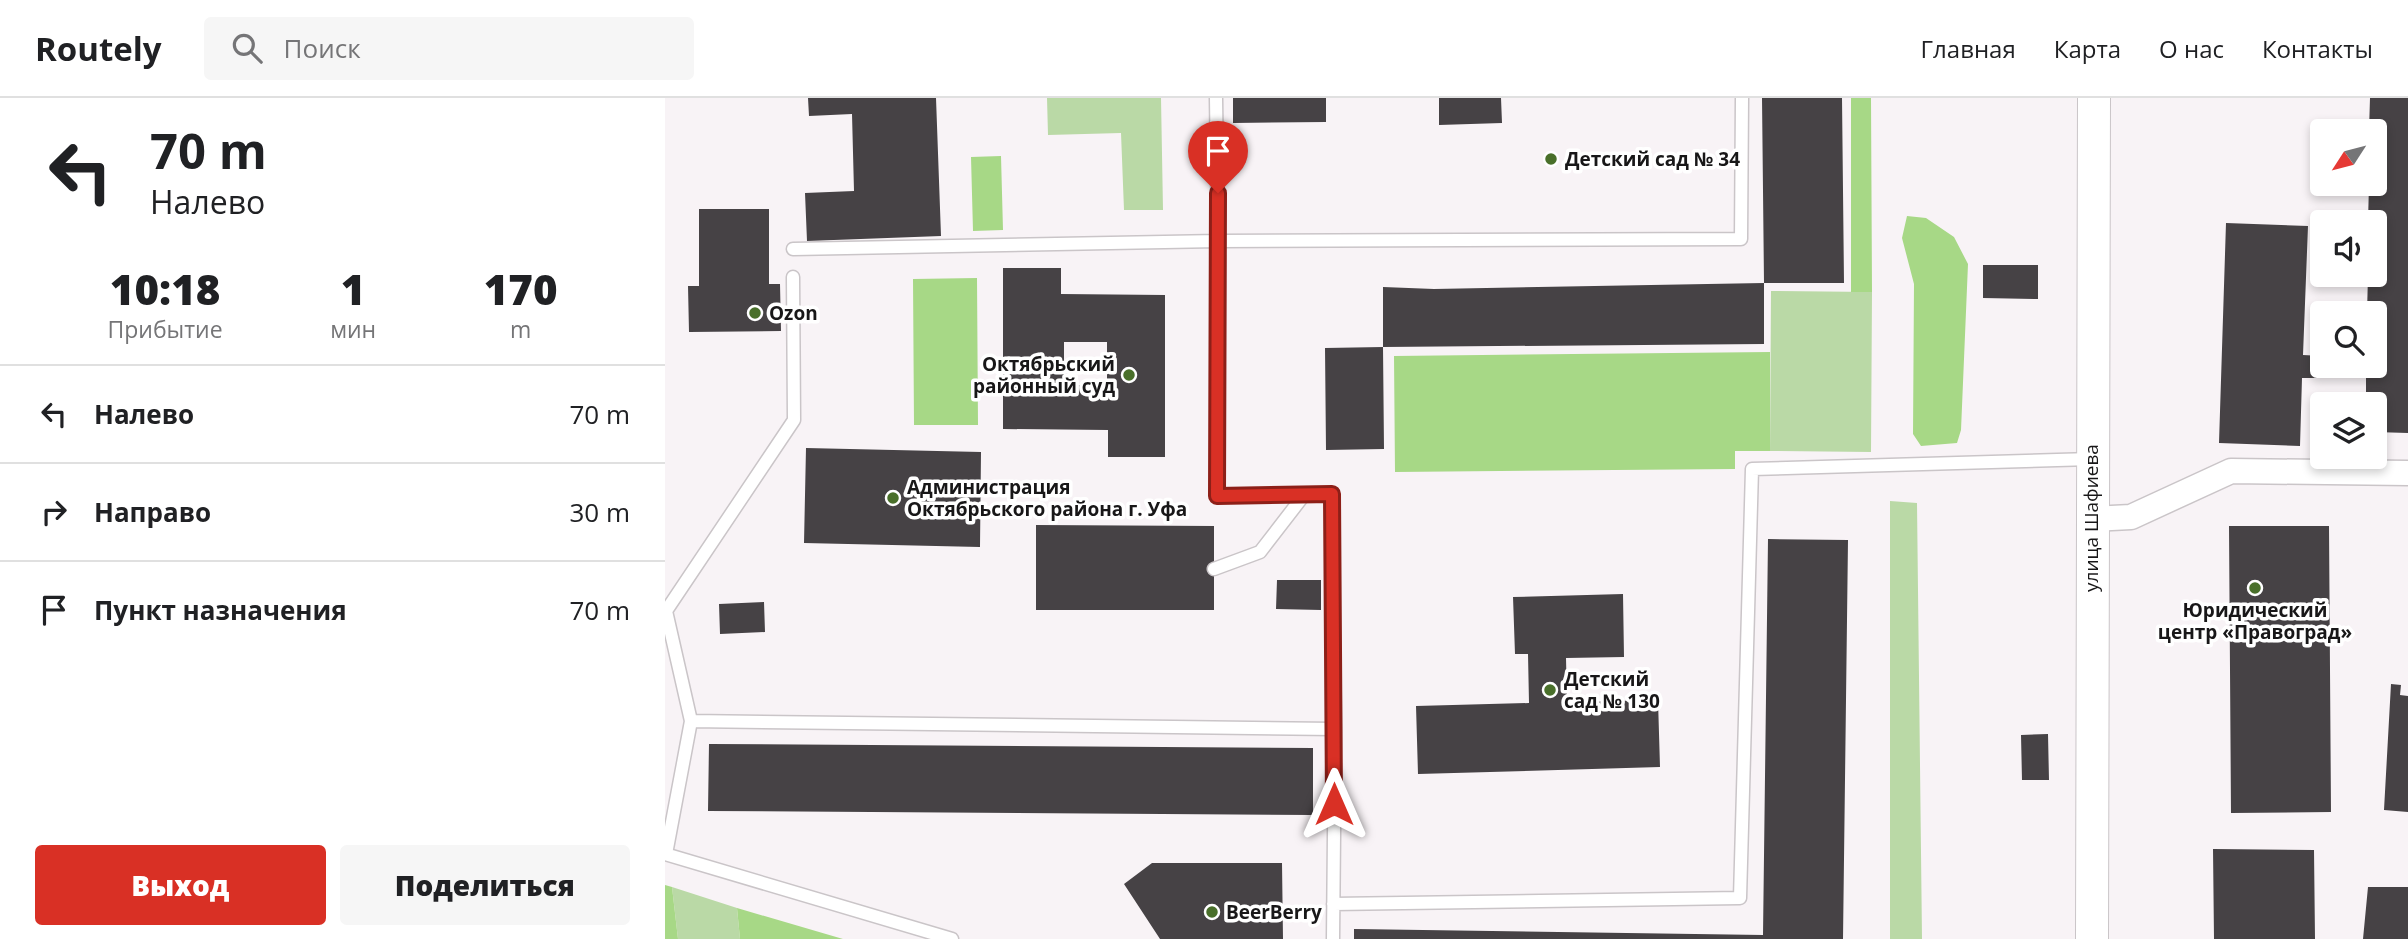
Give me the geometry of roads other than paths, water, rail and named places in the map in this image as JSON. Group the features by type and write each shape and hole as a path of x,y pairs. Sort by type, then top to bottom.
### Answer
{"street":[{"name":"улица Шафиева","path":"2092,939 2091,459 2094,98"},
{"path":"2092,519 2131,516 2231,471 2408,473"}],"lane":[{"path":"1216,98 1219,241 1217,496 1332,494 1335,729 1333,939"},
{"path":"793,249 1219,241 1741,239 1742,98"},
{"path":"793,277 795,420 666,611 691,721 665,854 952,939"},
{"path":"1333,904 1740,898 1752,470 2091,459"},
{"path":"1214,569 1260,552 1304,495"},
{"path":"691,721 1335,729"}],"place":[{"name":"Детский сад № 34","path":"1551,159"},
{"name":"Ozon","path":"755,313"},
{"name":"Октябрьский районный суд","path":"1129,375"},
{"name":"Администрация Октябрьского района г. Уфа","path":"893,498"},
{"name":"Юридический центр «Правоград»","path":"2255,588"},
{"name":"Детский сад № 130","path":"1550,690"},
{"name":"BeerBerry","path":"1212,912"}]}
